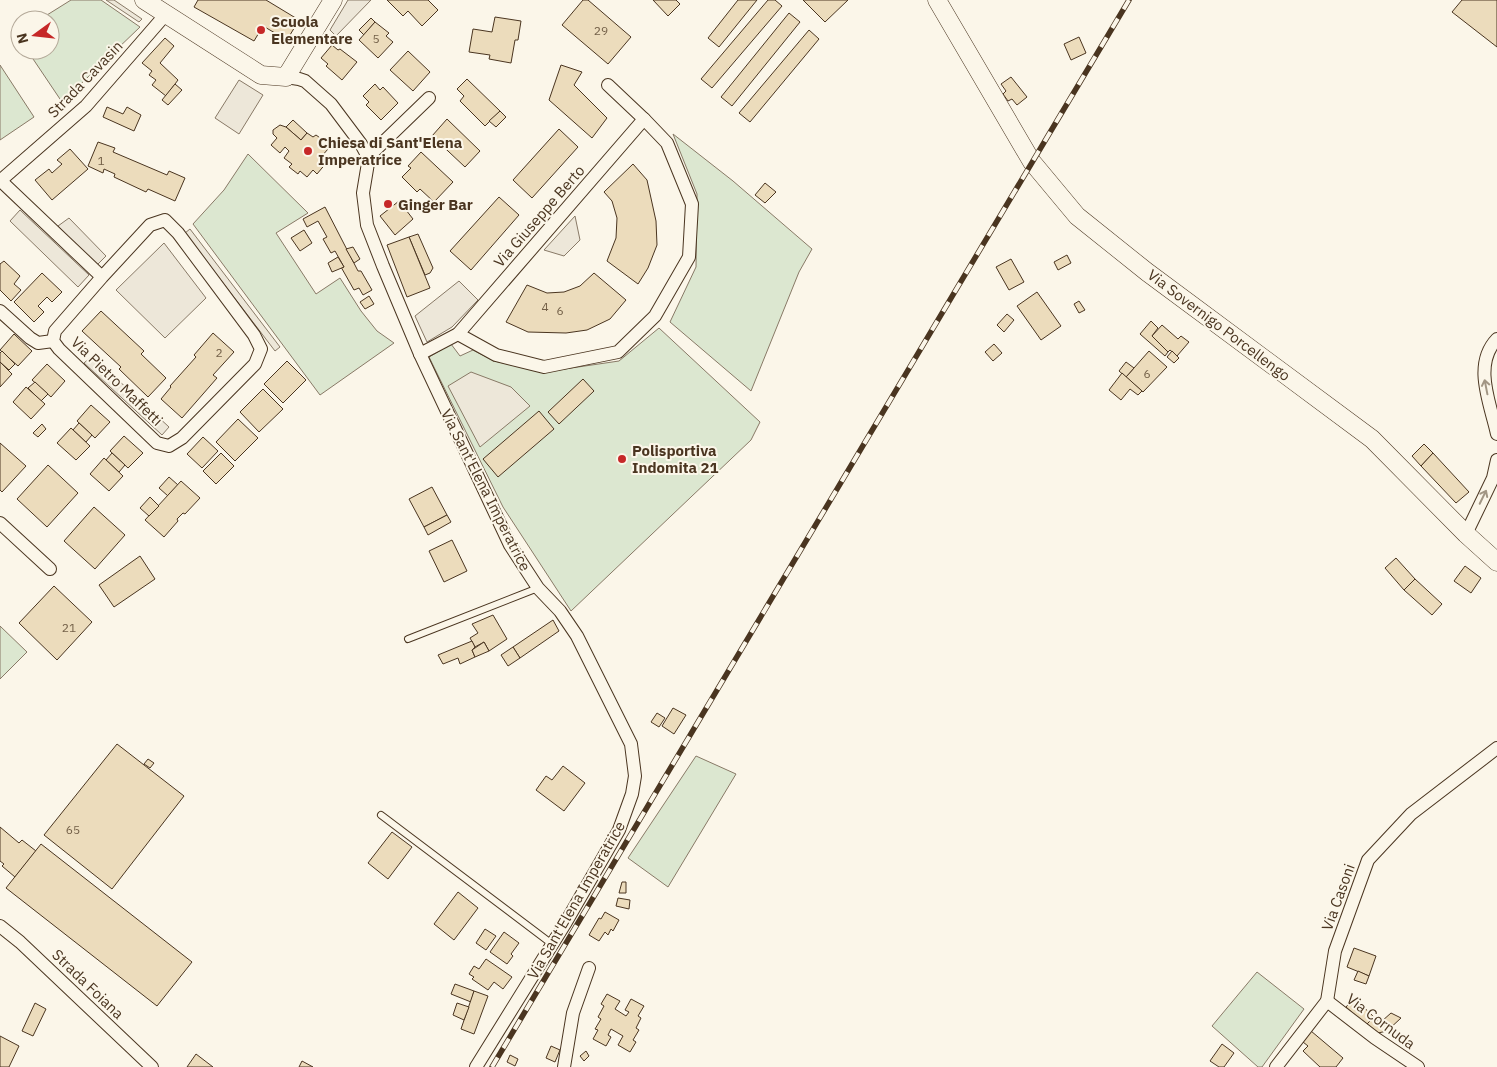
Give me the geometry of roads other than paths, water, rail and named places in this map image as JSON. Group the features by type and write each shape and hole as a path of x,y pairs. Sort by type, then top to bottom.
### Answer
{"street":[{"path":"144,0 261,75 305,81 331,104 361,144 368,157 429,98"},
{"path":"286,77 333,0"},
{"name":"Via Sovernigo Porcellengo","path":"936,0 956,30 972,63 1032,162 1077,216 1147,272 1372,439 1466,534 1497,562"},
{"name":"Strada Cavasin","path":"0,181 86,106 166,14"},
{"path":"458,334 496,355 544,368 618,352 655,316 689,257 692,204 667,143 608,85"},
{"name":"Via Giuseppe Berto","path":"420,354 458,334 644,119"},
{"name":"Via Sant'Elena Imperatrice","path":"368,157 363,193 367,224 420,354 510,545 538,588 560,611 577,636 631,744 635,776 632,794 619,830 552,944 476,1067"},
{"path":"0,181 102,277"},
{"name":"Via Pietro Maffetti","path":"165,220 178,233 254,335 261,349 255,364 182,438 169,446 157,443 53,341 55,331 102,277 150,224 165,220"},
{"path":"0,311 38,343 53,341"},
{"path":"1497,339 1493,343 1484,365 1485,384 1497,434"},
{"path":"1466,534 1493,478 1497,460"},
{"path":"0,523 50,569"},
{"name":"Via Casoni","path":"1276,1067 1327,1000 1335,951 1368,860 1412,814 1497,748"},
{"name":"Strada Foiana","path":"0,926 20,942 152,1067"},
{"path":"564,1067 573,1013 589,968"},
{"name":"Via Cornuda","path":"1327,1000 1375,1038 1418,1067"}],"lane":[{"path":"408,639 538,588"},
{"path":"381,815 552,944"}],"railway":[{"path":"492,1067 1129,0"}],"place":[{"name":"Scuola Elementare","path":"261,30"},
{"name":"Chiesa di Sant'Elena Imperatrice","path":"308,151"},
{"name":"Ginger Bar","path":"388,204"},
{"name":"Polisportiva Indomita 21","path":"622,459"}]}
